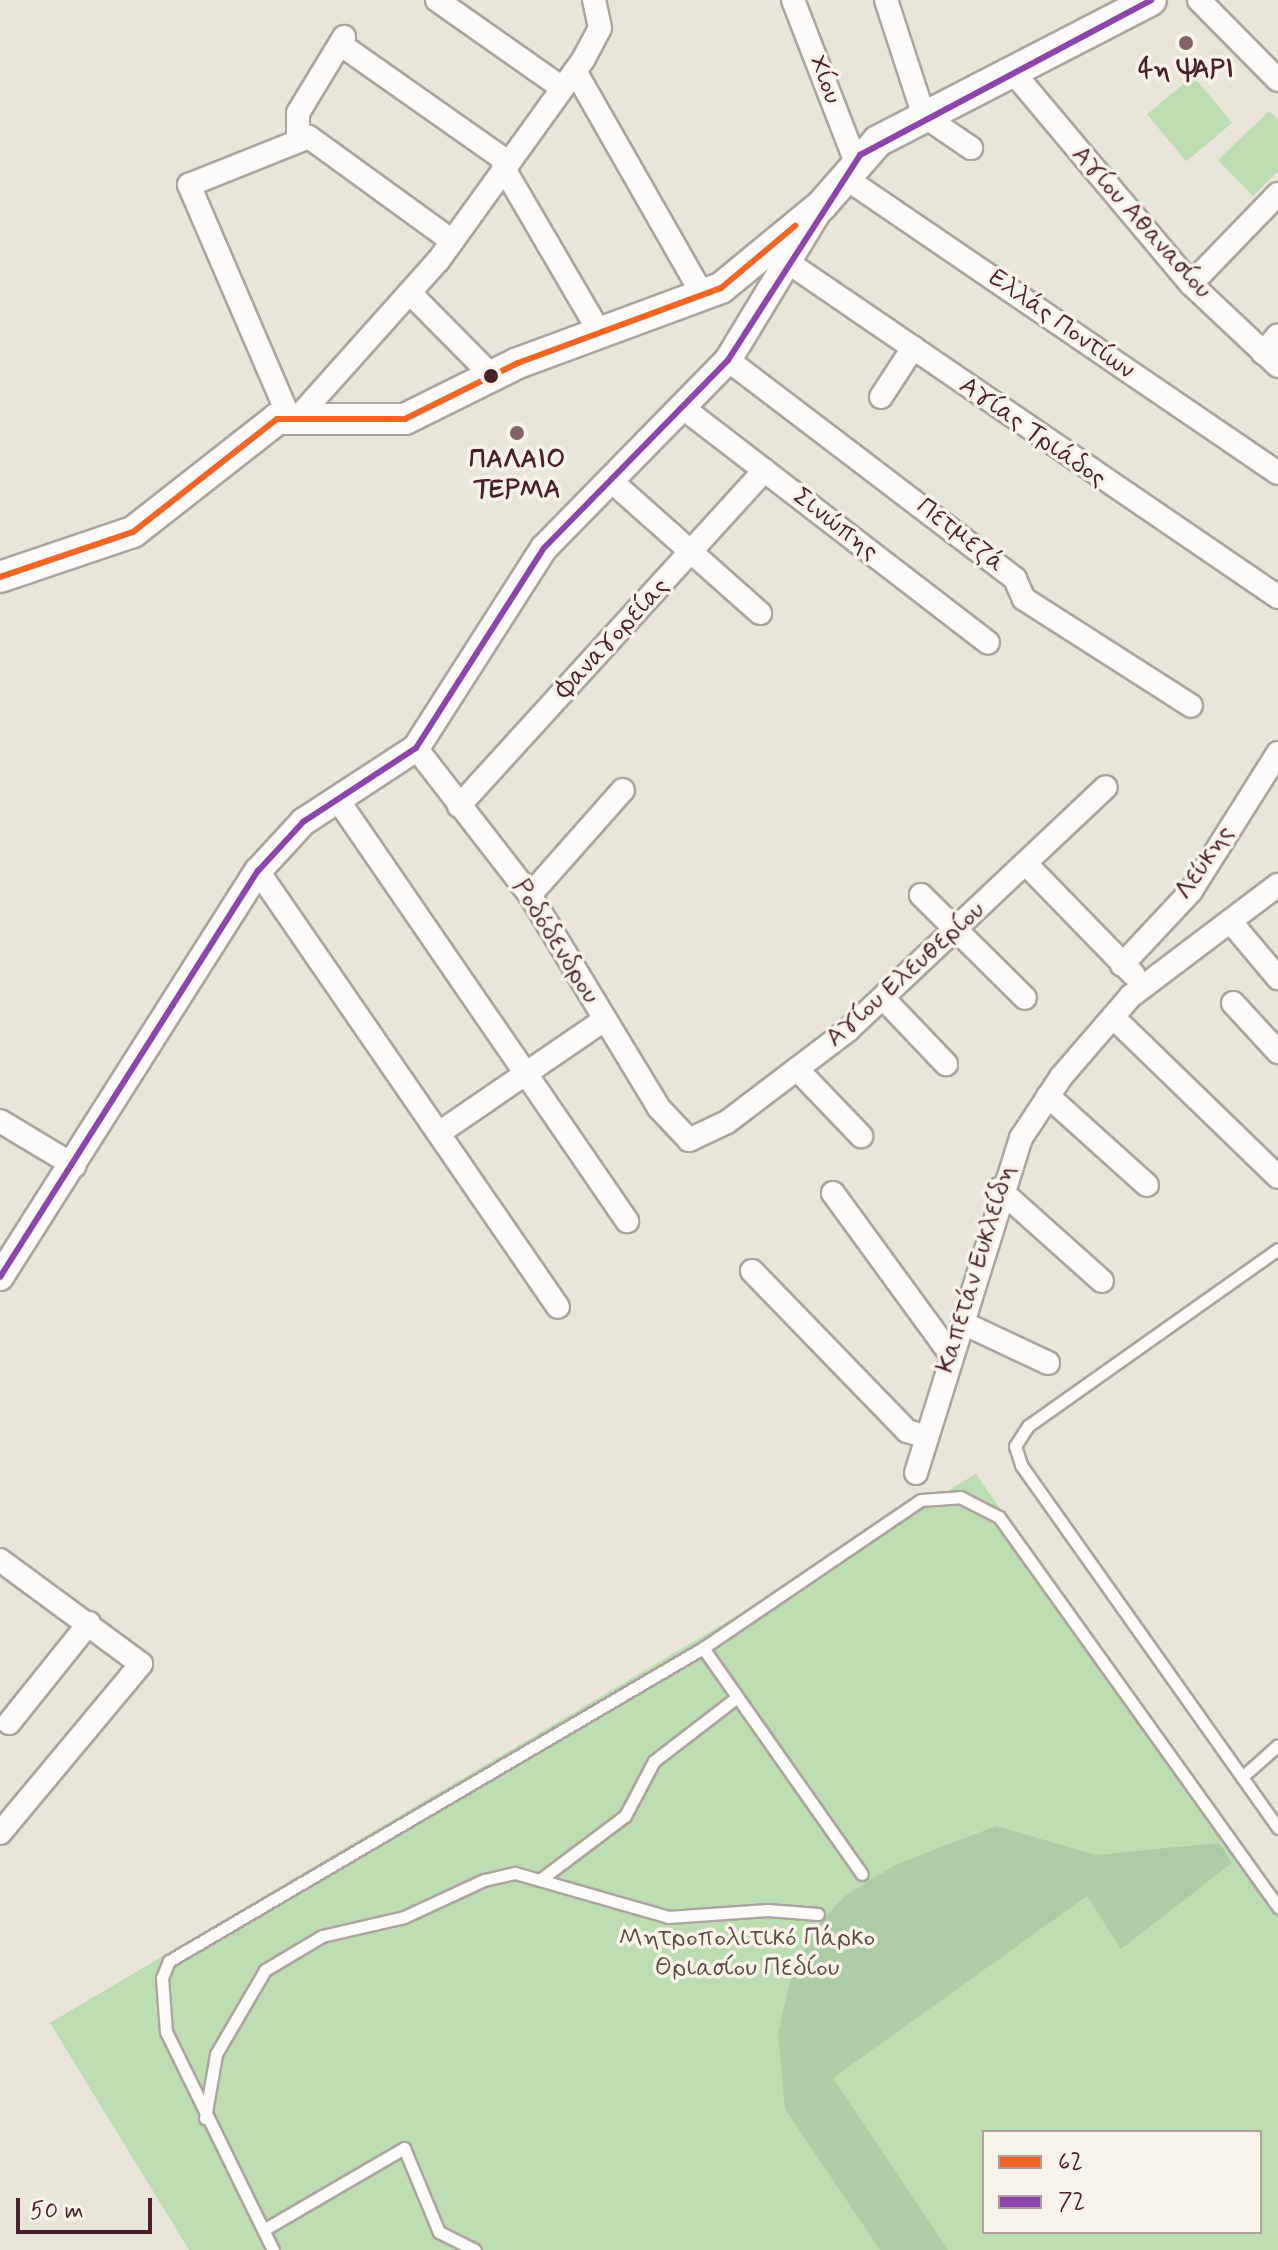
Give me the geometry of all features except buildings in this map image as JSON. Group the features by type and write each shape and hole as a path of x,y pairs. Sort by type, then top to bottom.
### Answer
{"main road":[{"path":"0,577 133,532 295,415 405,419 599,331 703,295 745,273 821,206 850,169 924,116 1151,0"}],"street":[{"path":"437,0 569,79 703,295"},
{"path":"298,136 189,185 295,415 410,293 452,241 569,79 600,28 594,0"},
{"name":"Χίου","path":"793,0 850,169"},
{"path":"886,0 924,116 971,148"},
{"path":"1199,0 1278,80"},
{"path":"298,136 298,113 342,40 506,165 599,331"},
{"name":"Αγίου Αθανασίου","path":"1013,72 1191,284 1273,351"},
{"path":"298,136 452,241"},
{"name":"Ελλάς Ποντίων","path":"850,169 1278,473"},
{"path":"1191,284 1278,194"},
{"path":"5,1260 75,1166 258,871 293,830 416,748 519,582 609,479 728,360 821,206"},
{"name":"Αγίας Τριάδος","path":"789,263 1278,597"},
{"path":"410,293 493,377"},
{"path":"881,397 913,348"},
{"name":"Πετμεζά","path":"728,360 1015,579 1024,599 1191,706"},
{"name":"Σινώπης","path":"682,407 988,643"},
{"name":"Φαναγορείας","path":"459,806 695,553 765,470"},
{"path":"609,479 760,613"},
{"name":"Ροδόδενδρου","path":"416,748 530,895 659,1108 689,1140"},
{"name":"Λεύκης","path":"1122,965 1191,891 1278,753"},
{"name":"Αγίου Ελευθερίου","path":"689,1140 727,1122 884,999 1028,866 1106,787"},
{"path":"530,895 623,790"},
{"path":"338,800 627,1221"},
{"path":"1028,866 1122,965 1146,985"},
{"path":"258,871 558,1307"},
{"name":"Καπετάν Ευκλείδη","path":"916,1473 925,1436 963,1323 999,1189 1048,1096 1113,1017 1146,985 1278,885"},
{"path":"921,895 1025,998"},
{"path":"1230,921 1278,978"},
{"path":"884,999 946,1064"},
{"path":"1233,1003 1278,1052"},
{"path":"1113,1017 1278,1177"},
{"path":"439,1133 604,1020"},
{"path":"797,1069 861,1136"},
{"path":"1048,1096 1147,1185"},
{"path":"0,1121 75,1166"},
{"path":"999,1189 1102,1281"},
{"path":"833,1193 951,1355"},
{"path":"752,1271 907,1431 925,1436"},
{"path":"963,1323 1048,1363"},
{"path":"0,1560 141,1664 0,1833"},
{"path":"9,1723 89,1623"}],"lane":[{"path":"1278,1249 1028,1426 1015,1446 1021,1465 1278,1828"},
{"path":"273,2250 265,2229 205,2118 166,2032 162,1978 169,1961 703,1648 921,1500 979,1503 999,1517 1278,1907"},
{"path":"703,1648 862,1874"},
{"path":"541,1879 625,1816 654,1761 737,1697"},
{"path":"1242,1777 1278,1745"},
{"path":"205,2118 216,2054 265,1970 322,1936 404,1917 484,1880 515,1873 668,1917 818,1914"},
{"path":"265,2229 404,2148 439,2232 475,2250"}],"green space":[{"path":"1193,76 1232,123 1186,161 1147,115"},
{"path":"1269,111 1278,121 1278,171 1253,196 1218,160"},
{"name":"Μητροπολιτικό Πάρκο Θριασίου Πεδίου","path":"976,1474 1278,1911 1278,2250 189,2250 50,2023"},
{"path":"996,1826 1096,1855 1219,1843 1232,1863 1121,1949 1087,1896 833,2078 948,2250 880,2250 785,2109 778,2033 791,1978 815,1928 846,1895 895,1865"}],"transit line":[{"name":"72","path":"0,1277 258,871 303,822 416,748 544,548 728,360 860,155 1151,0"},
{"name":"62","path":"0,577 133,532 277,419 405,419 518,363 721,288 795,226"}],"place":[{"name":"4η ΨΑΡΙ","path":"1186,43"},
{"name":"ΠΑΛΑΙΟ ΤΕΡΜΑ","path":"517,433"}]}
